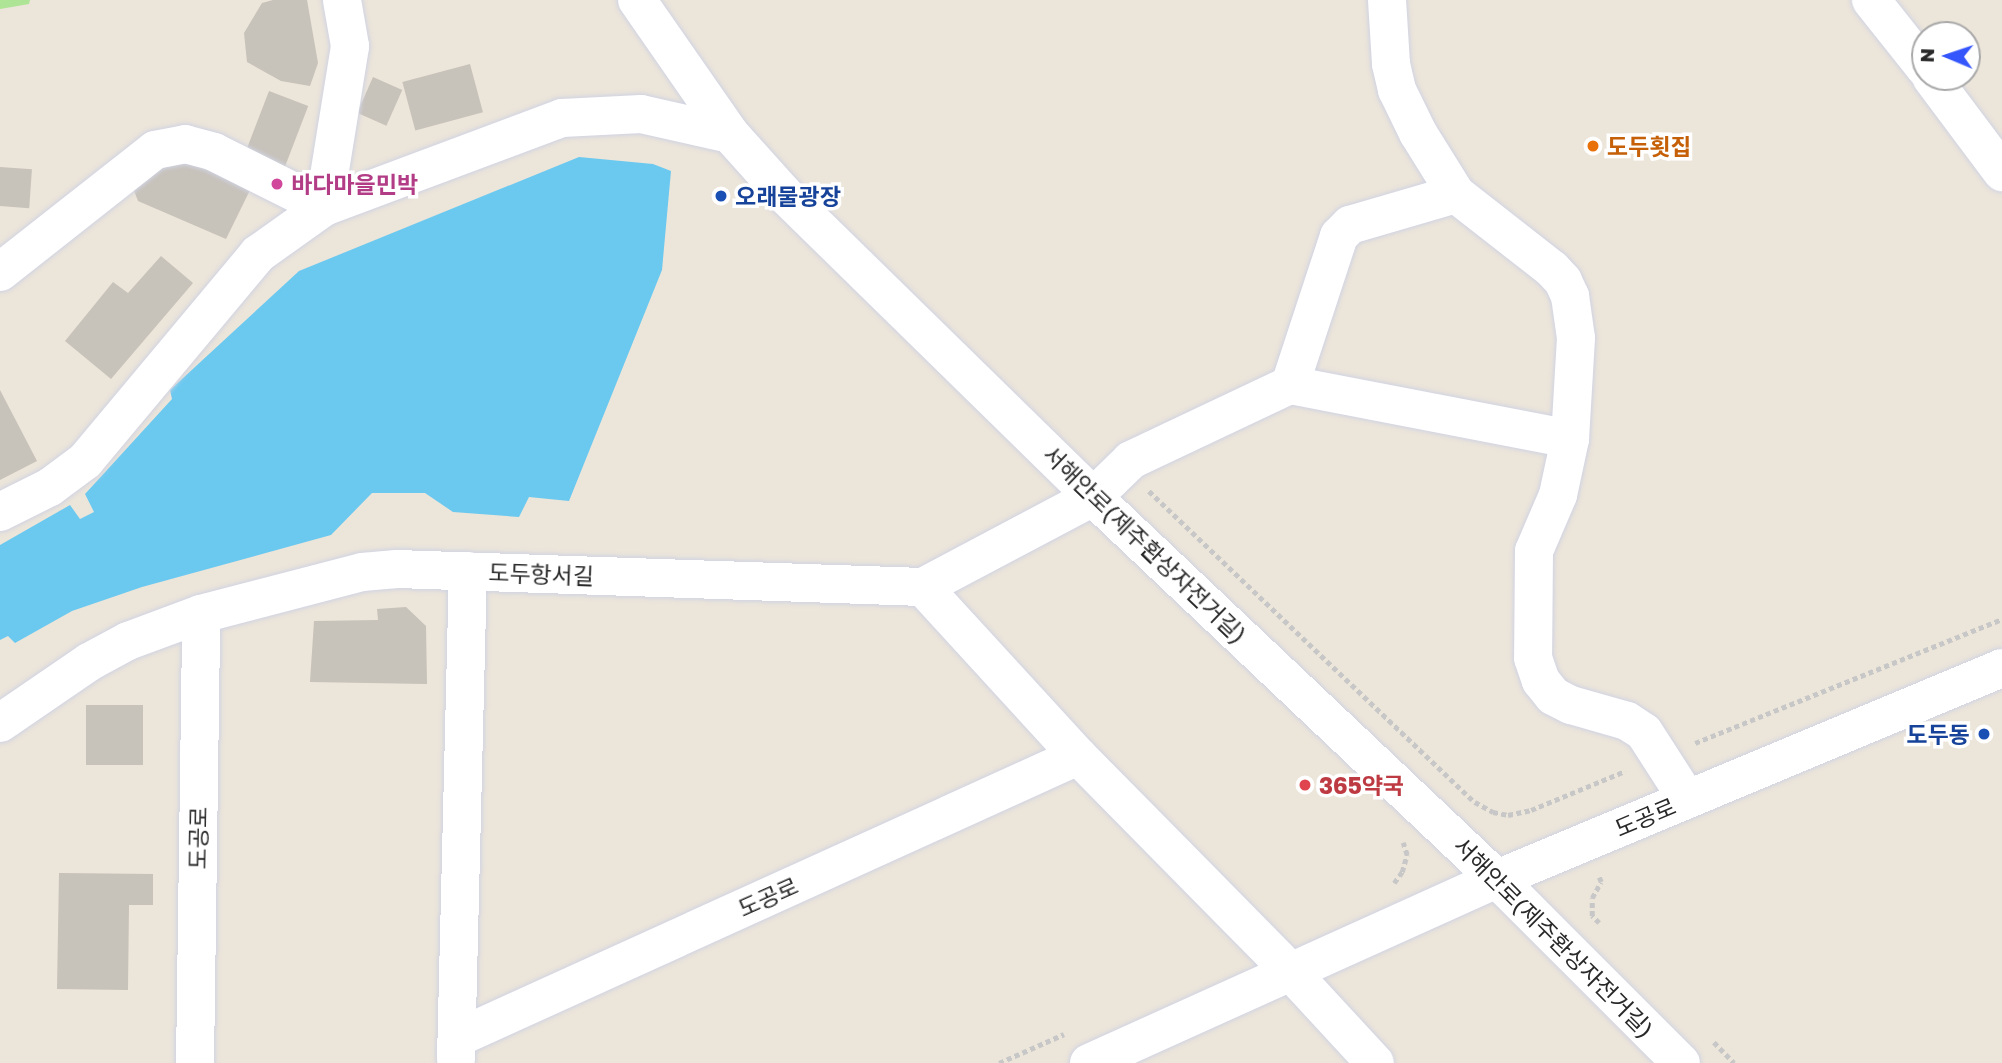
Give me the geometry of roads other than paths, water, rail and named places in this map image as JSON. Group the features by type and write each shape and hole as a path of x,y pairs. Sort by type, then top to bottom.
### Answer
{"street":[{"path":"324,207 350,46 342,0"},
{"name":"서해안로(제주환상자전거길)","path":"637,0 730,134 783,193 1093,497 1497,879 1681,1063"},
{"path":"1387,0 1391,64 1397,90 1418,133 1456,194 1563,281 1570,296 1576,338 1570,439 1558,495 1534,551 1533,657 1541,681 1553,696 1571,705 1626,722 1644,732 1687,799"},
{"path":"1871,0 1911,50"},
{"path":"1941,91 2002,172"},
{"path":"0,512 50,487 85,461 258,254 324,207 562,118 641,114 730,134"},
{"path":"0,272 146,157 165,148 186,144 214,152 324,207"},
{"path":"1456,194 1350,225 1339,236 1290,385 1570,439"},
{"name":"도두항서길","path":"0,723 89,662 128,641 201,614 362,572 468,571 923,587 1093,497 1131,460 1290,385"},
{"name":"도공로","path":"468,571 457,1051 1078,757"},
{"path":"923,587 1078,757 1290,971 1376,1063"},
{"name":"도공로","path":"195,1063 201,614"},
{"name":"도공로","path":"1089,1063 1497,879 2002,668"}],"water":[{"path":"579,157 653,164 671,171 662,270 569,501 529,497 519,517 453,512 425,493 372,493 331,535 142,587 72,611 15,643 8,636 0,640 0,545 70,505 80,519 94,512 85,494 172,399 170,390 299,271"}],"place":[{"name":"도두횟집","path":"1593,146"},
{"name":"바다마을민박","path":"277,184"},
{"name":"오래물광장","path":"721,196"},
{"name":"도두동","path":"1984,734"},
{"name":"365약국","path":"1305,785"}]}
